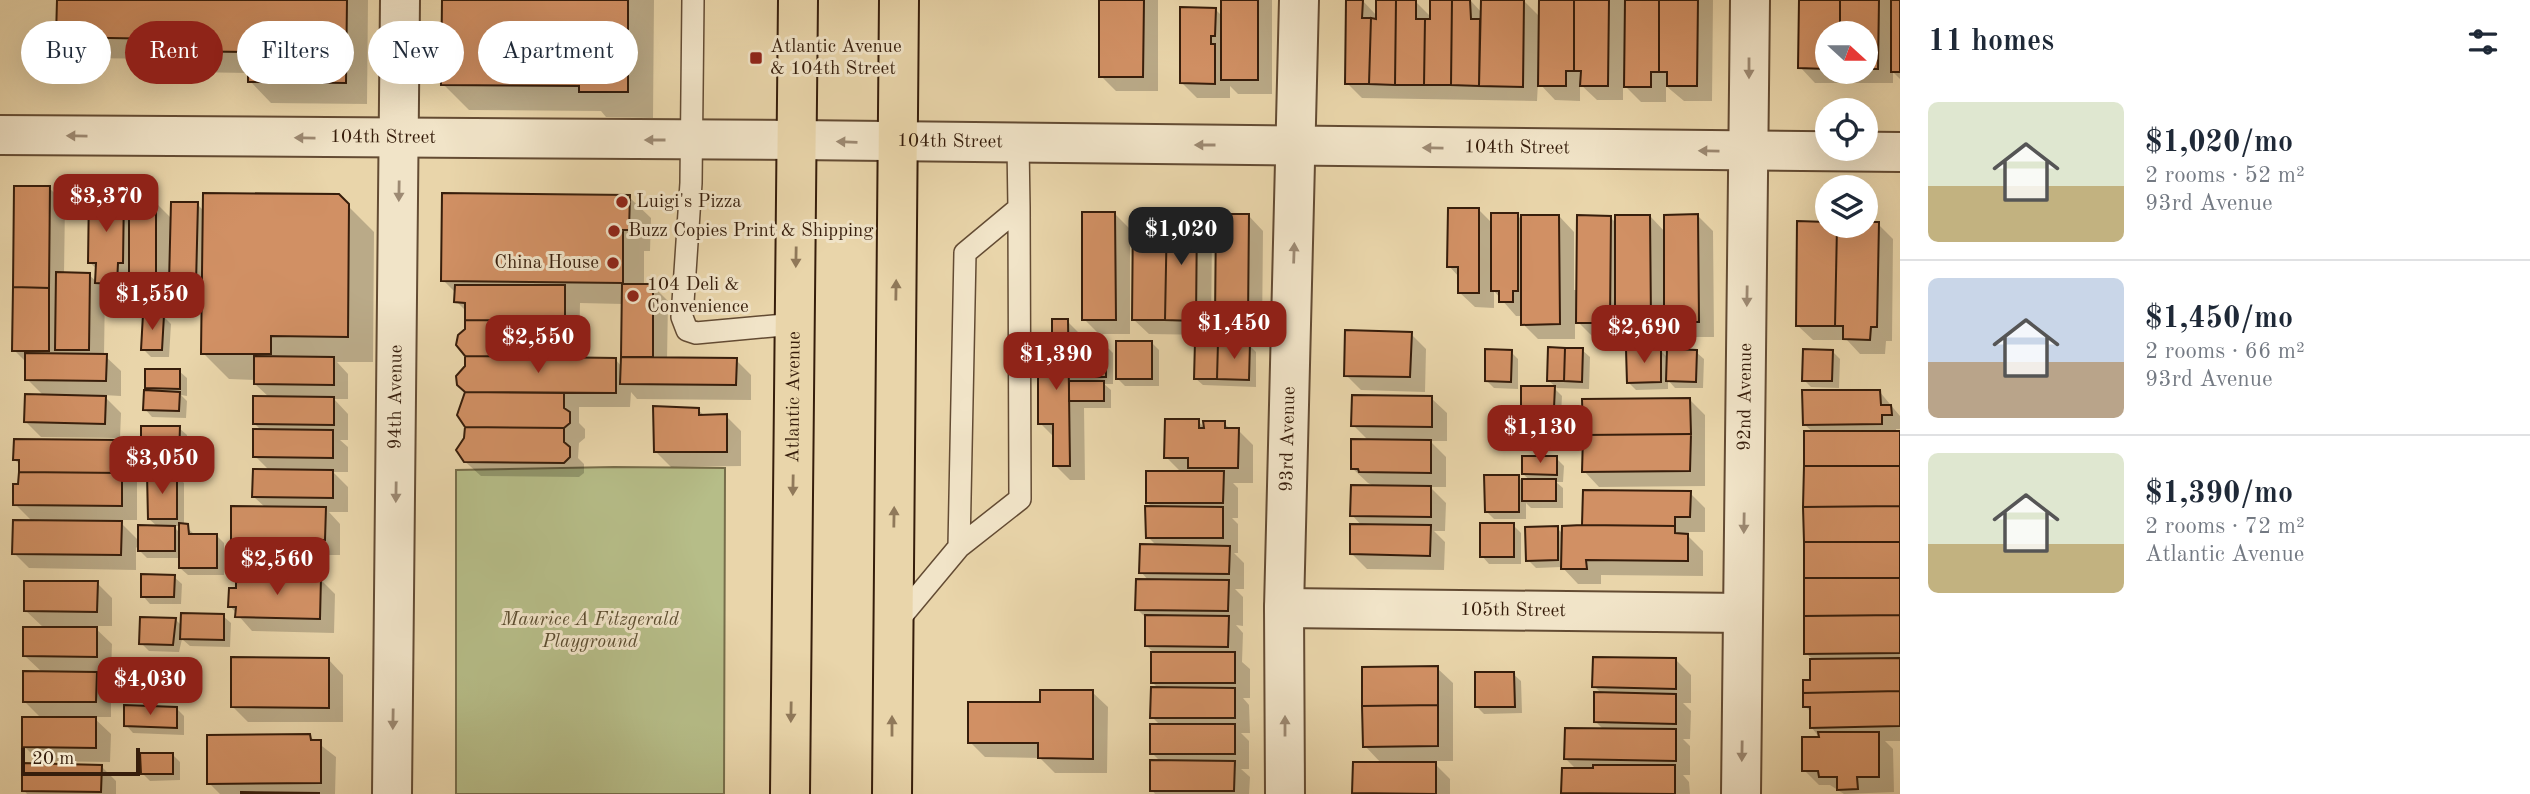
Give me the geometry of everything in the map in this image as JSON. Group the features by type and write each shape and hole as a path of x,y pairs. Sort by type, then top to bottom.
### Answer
{"main road":[{"name":"Atlantic Avenue","path":"790,794 798,0"},
{"path":"891,794 899,0"}],"street":[{"name":"94th Avenue","path":"392,794 400,0"},
{"name":"93rd Avenue","path":"1285,794 1284,608 1298,146 1299,0"},
{"name":"92nd Avenue","path":"1741,794 1750,0"},
{"name":"104th Street","path":"0,135 400,140 797,140 1900,152"},
{"name":"105th Street","path":"1284,608 1743,612"}],"lane":[{"path":"694,0 692,140 682,317 687,330 696,333 795,324"},
{"path":"893,626 959,547 1020,499 1018,144"},
{"path":"959,547 965,253 1019,208"}],"green space":[{"name":"Maurice A Fitzgerald Playground","path":"725,468 724,794 456,794 456,470"}],"building":[{"path":"57,0 347,0 347,21 237,21 237,52 223,52 223,21 125,21 125,38 111,38 111,21 56,21"},
{"path":"442,0 628,0 628,21 478,21 478,84 628,84 628,92 579,92 579,86 441,85 464,84 464,21 442,21"},
{"path":"1099,0 1144,0 1143,77 1099,77"},
{"path":"1221,0 1258,0 1258,80 1221,80"},
{"path":"1346,0 1363,0 1362,18 1371,18 1369,84 1345,84"},
{"path":"1376,0 1396,0 1395,85 1369,84 1371,18 1376,19"},
{"path":"1396,0 1416,0 1416,19 1425,19 1424,85 1395,85"},
{"path":"1430,0 1452,0 1451,85 1424,85 1425,19 1430,19"},
{"path":"1452,0 1470,0 1471,19 1480,19 1479,86 1451,85"},
{"path":"1481,0 1524,0 1523,87 1479,86"},
{"path":"1539,0 1574,0 1574,71 1566,71 1566,86 1538,86"},
{"path":"1574,0 1609,0 1608,86 1580,86 1581,71 1574,71"},
{"path":"1625,0 1659,0 1659,72 1651,72 1651,87 1624,87"},
{"path":"1659,0 1698,0 1697,86 1667,86 1667,72 1659,72"},
{"path":"1799,0 1840,0 1840,21 1815,21 1815,69 1798,68"},
{"path":"1840,0 1879,0 1878,69 1878,21 1840,21"},
{"path":"1891,0 1900,0 1900,72 1891,72"},
{"path":"1180,7 1216,8 1215,36 1211,36 1211,44 1215,44 1215,84 1180,83"},
{"path":"14,186 50,186 49,288 13,287"},
{"path":"89,191 124,192 123,263 118,263 117,284 95,283 96,263 88,263"},
{"path":"203,193 339,194 349,204 348,337 271,336 271,354 201,354"},
{"path":"442,193 630,195 629,230 623,230 623,283 441,281"},
{"path":"129,201 156,201 156,284 142,284 142,297 129,297"},
{"path":"171,202 198,202 196,284 169,283"},
{"path":"1448,208 1479,208 1479,293 1458,293 1458,267 1447,267"},
{"path":"1082,212 1115,212 1116,320 1082,320"},
{"path":"1133,212 1167,213 1165,320 1132,320"},
{"path":"1167,213 1197,213 1196,321 1165,320"},
{"path":"1491,213 1518,213 1518,291 1513,291 1513,302 1499,302 1499,291 1491,291"},
{"path":"1216,214 1249,214 1248,320 1215,320"},
{"path":"1698,214 1699,322 1664,322 1664,215"},
{"path":"1521,215 1559,215 1560,324 1521,325"},
{"path":"1577,215 1611,216 1610,323 1576,323"},
{"path":"1615,215 1650,215 1651,322 1615,322"},
{"path":"1797,221 1815,222 1815,238 1837,238 1835,326 1796,326"},
{"path":"1879,222 1877,327 1871,327 1870,340 1843,339 1843,326 1835,326 1837,238 1878,238"},
{"path":"56,272 90,273 89,350 55,350"},
{"path":"622,284 653,284 653,357 621,357"},
{"path":"455,285 565,285 565,321 465,320 465,303 454,302"},
{"path":"13,287 49,288 49,351 12,351"},
{"path":"143,314 164,315 162,350 141,350"},
{"path":"1052,319 1068,319 1070,466 1053,466 1053,424 1038,424 1038,355 1052,355"},
{"path":"465,320 565,321 565,334 571,340 572,350 565,357 465,356 456,345 458,335 465,329"},
{"path":"1345,330 1412,332 1410,377 1344,376"},
{"path":"1116,341 1152,341 1152,379 1116,379"},
{"path":"1195,341 1218,342 1217,379 1194,379"},
{"path":"1218,342 1250,343 1249,380 1217,379"},
{"path":"1072,344 1106,344 1106,377 1072,377"},
{"path":"1548,347 1565,348 1564,381 1547,381"},
{"path":"1565,348 1583,348 1582,382 1564,381"},
{"path":"1661,348 1661,382 1627,383 1626,349"},
{"path":"1485,349 1512,350 1511,382 1485,381"},
{"path":"1667,349 1697,350 1696,382 1666,381"},
{"path":"1803,349 1833,350 1832,381 1802,381"},
{"path":"25,353 107,354 106,381 25,380"},
{"path":"254,356 334,357 334,385 254,384"},
{"path":"465,356 616,358 616,393 465,392 457,385 456,376 465,366"},
{"path":"621,357 737,358 736,385 620,384"},
{"path":"145,369 180,369 180,389 145,388"},
{"path":"1069,381 1104,381 1104,401 1069,401"},
{"path":"1521,386 1555,386 1554,408 1521,407"},
{"path":"144,390 180,392 179,411 143,410"},
{"path":"1802,390 1880,390 1881,405 1891,405 1892,415 1882,415 1882,424 1803,425"},
{"path":"465,392 564,393 564,408 570,412 570,423 564,428 465,427 457,415"},
{"path":"25,394 106,396 105,424 24,422"},
{"path":"1352,395 1432,396 1432,427 1351,426"},
{"path":"253,396 334,397 334,425 253,424"},
{"path":"1690,398 1691,434 1583,435 1582,399"},
{"path":"653,406 699,408 699,415 727,414 727,452 654,452"},
{"path":"1165,419 1199,419 1199,428 1204,428 1203,421 1225,421 1225,428 1239,428 1238,468 1188,468 1188,458 1164,458"},
{"path":"141,426 180,426 179,458 141,458"},
{"path":"465,427 564,428 564,442 570,447 570,457 564,463 464,462 456,450 464,438"},
{"path":"253,429 333,430 333,458 253,457"},
{"path":"1804,431 1900,431 1900,466 1804,466"},
{"path":"1691,434 1690,471 1582,472 1583,435"},
{"path":"14,439 123,440 122,473 19,472 19,460 13,460"},
{"path":"1351,439 1431,440 1431,473 1359,472 1358,469 1351,469"},
{"path":"1522,456 1557,456 1557,475 1522,474"},
{"path":"1804,466 1900,466 1900,506 1803,507"},
{"path":"253,469 333,470 333,498 252,497"},
{"path":"1146,471 1224,471 1223,503 1146,503"},
{"path":"19,472 122,473 122,506 13,505 13,484 18,484"},
{"path":"147,473 177,473 177,519 148,519"},
{"path":"1484,475 1519,475 1519,512 1485,512"},
{"path":"1522,479 1556,479 1556,501 1522,501"},
{"path":"1351,485 1431,486 1431,517 1350,516"},
{"path":"1583,490 1691,491 1690,517 1675,517 1675,526 1582,525"},
{"path":"231,506 326,507 325,540 231,540"},
{"path":"1145,506 1223,507 1223,538 1146,538"},
{"path":"1900,506 1900,542 1804,542 1803,507"},
{"path":"13,520 122,521 121,555 12,554"},
{"path":"179,523 188,524 189,534 217,534 217,568 179,568"},
{"path":"1480,523 1514,523 1514,557 1480,557"},
{"path":"1350,524 1431,525 1430,556 1350,554"},
{"path":"138,525 175,526 175,551 138,551"},
{"path":"1558,526 1558,560 1526,561 1525,527"},
{"path":"1562,526 1675,526 1675,533 1688,534 1688,561 1586,560 1587,569 1561,569"},
{"path":"1804,542 1900,542 1900,578 1804,578"},
{"path":"1140,544 1230,546 1229,574 1139,573"},
{"path":"141,574 175,575 174,597 141,597"},
{"path":"245,576 321,577 320,619 235,617 236,607 228,607 229,588 236,588 236,582 244,582"},
{"path":"1804,578 1900,578 1900,615 1804,616"},
{"path":"1136,579 1229,580 1228,611 1135,610"},
{"path":"24,581 98,581 97,612 24,611"},
{"path":"181,613 224,614 224,640 180,639"},
{"path":"1145,615 1229,616 1228,647 1145,646"},
{"path":"1900,615 1900,653 1804,654 1804,616"},
{"path":"140,617 176,618 173,645 139,644"},
{"path":"23,627 97,627 97,657 23,656"},
{"path":"1151,652 1235,652 1235,683 1151,683"},
{"path":"231,657 329,658 329,708 231,707"},
{"path":"1593,657 1676,658 1676,689 1592,687"},
{"path":"1900,658 1900,691 1803,693 1803,680 1810,680 1810,659"},
{"path":"1438,666 1438,705 1362,706 1362,667"},
{"path":"23,671 97,672 96,702 23,702"},
{"path":"1475,672 1514,672 1515,707 1475,707"},
{"path":"1151,687 1235,688 1235,718 1150,718"},
{"path":"1040,690 1093,690 1093,759 1038,758 1038,743 968,743 968,702 1040,702"},
{"path":"1900,691 1900,726 1810,728 1810,707 1803,707 1803,693"},
{"path":"1594,692 1676,694 1676,724 1594,722"},
{"path":"124,705 177,707 177,728 124,726"},
{"path":"1438,705 1438,746 1363,747 1362,706"},
{"path":"22,717 96,717 96,748 22,747"},
{"path":"1150,724 1235,724 1235,754 1150,754"},
{"path":"1565,728 1676,729 1676,761 1564,759"},
{"path":"1818,732 1879,732 1879,777 1857,777 1858,789 1837,790 1837,777 1819,777 1818,771 1802,771 1802,737 1819,737"},
{"path":"310,734 311,740 321,740 321,783 207,784 207,735"},
{"path":"140,753 173,753 173,774 141,774"},
{"path":"1150,760 1235,761 1234,791 1150,791"},
{"path":"1353,762 1436,762 1436,794 1352,793"},
{"path":"22,763 102,765 101,792 22,791"},
{"path":"1593,765 1675,765 1675,794 1561,793 1562,768 1593,768"},
{"path":"319,793 319,794 241,794"}],"place":[{"name":"Atlantic Avenue & 104th Street","path":"756,58"},
{"name":"Luigi's Pizza","path":"622,202"},
{"name":"Buzz Copies Print & Shipping","path":"614,231"},
{"name":"China House","path":"613,263"},
{"name":"104 Deli & Convenience","path":"633,296"}]}
